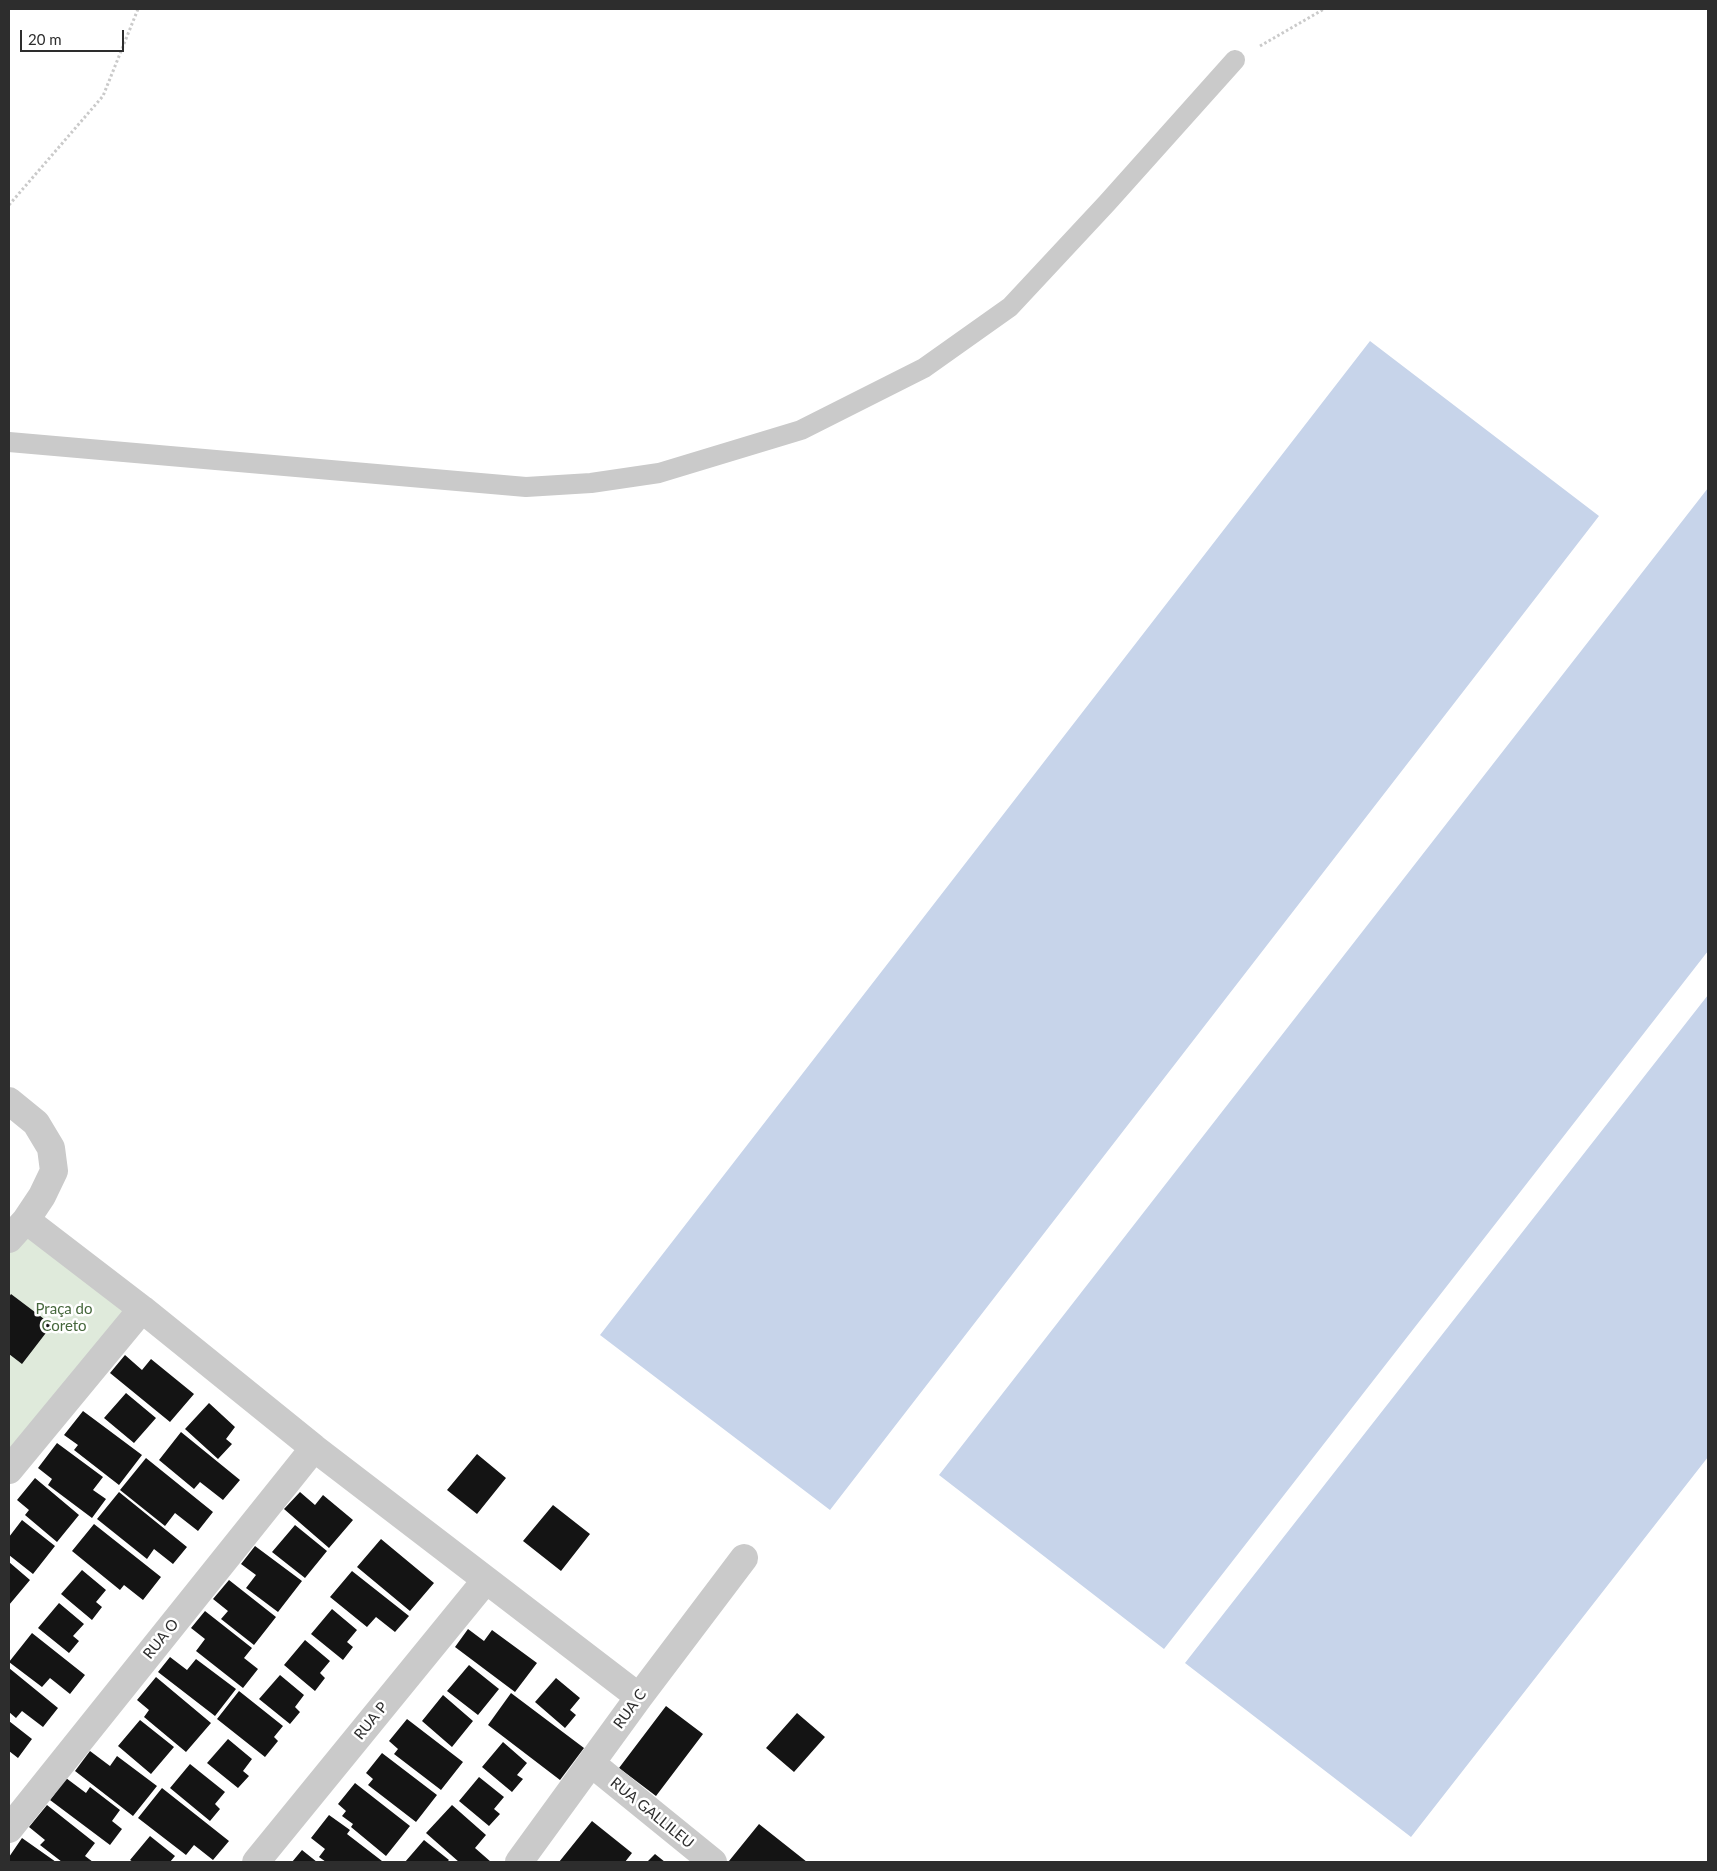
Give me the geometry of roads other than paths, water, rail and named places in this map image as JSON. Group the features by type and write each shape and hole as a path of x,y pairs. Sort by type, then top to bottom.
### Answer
{"street":[{"path":"9,1101 36,1123 51,1148 54,1171 42,1196 17,1229 142,1309 314,1448 639,1697"},
{"path":"9,1470 142,1309"},
{"name":"RUA O","path":"9,1829 314,1448"},
{"name":"RUA C","path":"519,1862 639,1697 744,1558"},
{"name":"RUA P","path":"256,1862 486,1580"},
{"name":"RUA GALLILEU","path":"591,1763 713,1862"}],"lane":[{"path":"9,442 526,487 591,483 659,473 801,430 924,368 1010,307 1107,203 1235,60"}],"water":[{"path":"1370,341 1599,516 830,1510 600,1335"},
{"path":"1708,488 1708,951 1164,1649 939,1475"},
{"path":"1708,995 1708,1457 1411,1837 1185,1663"}],"park label":[{"name":"Praça do Coreto","path":"64,1318"}]}
